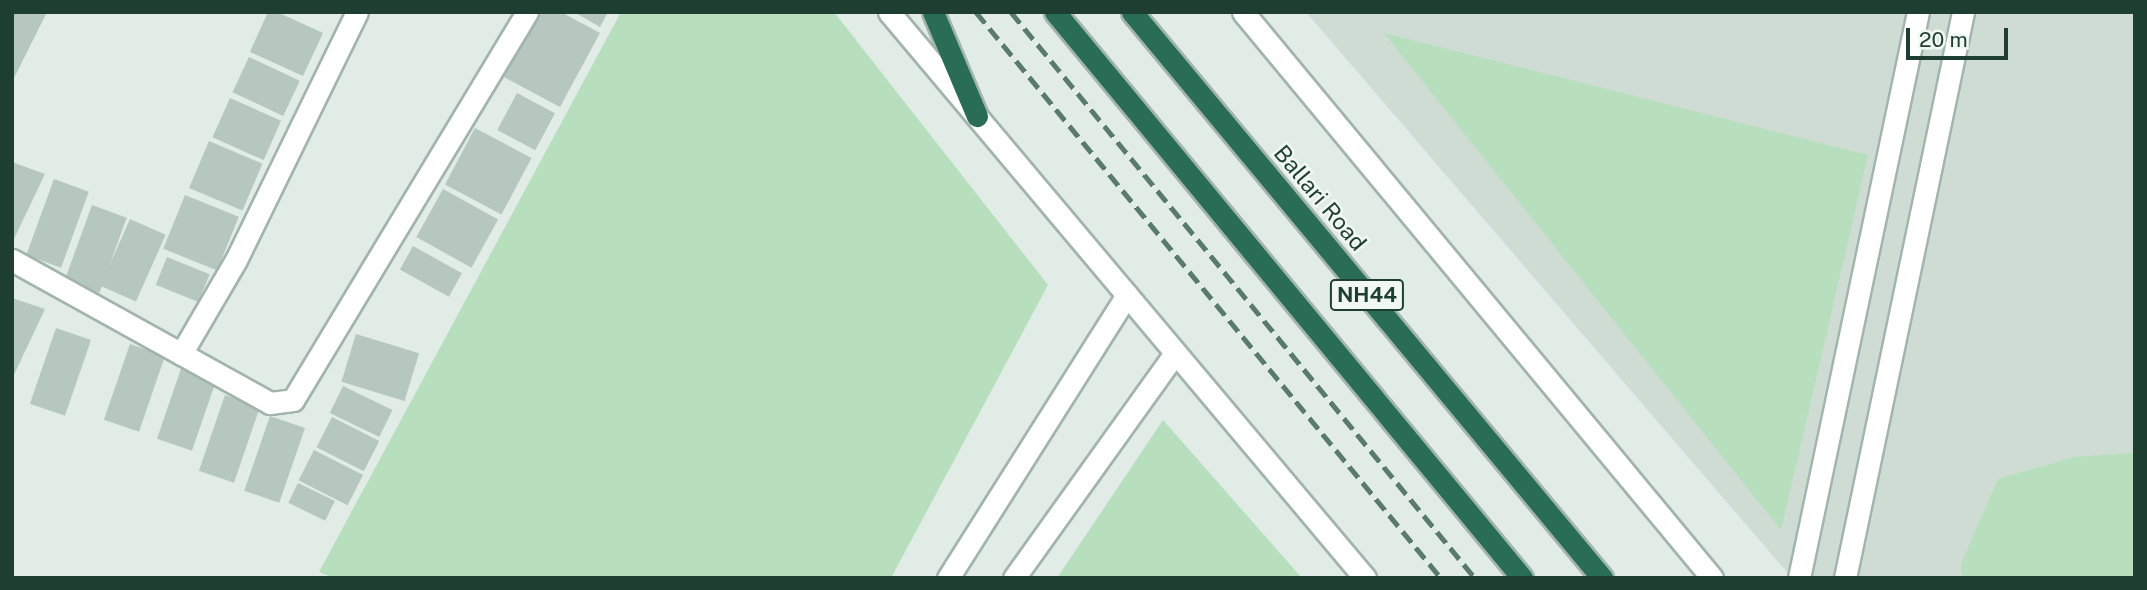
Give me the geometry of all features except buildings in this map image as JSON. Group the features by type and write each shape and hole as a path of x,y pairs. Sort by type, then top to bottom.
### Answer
{"highway":[{"path":"933,12 977,116"},
{"name":"NH44","path":"1055,12 1522,578"},
{"name":"Ballari Road","path":"1132,12 1602,578"}],"street":[{"path":"181,354 236,260 357,12"},
{"path":"12,260 270,403 293,400 527,12"},
{"path":"889,12 1365,578"},
{"path":"1243,12 1712,578"},
{"path":"1798,578 1918,12"},
{"path":"1845,578 1963,12"},
{"path":"948,578 1127,295"},
{"path":"1014,578 1175,353"}],"shaded area":[{"path":"1306,12 2135,12 2135,578 1792,578"}],"green space":[{"path":"621,12 834,12 1048,285 891,578 334,578 319,572"},
{"path":"1384,33 1868,155 1781,530"},
{"path":"1163,420 1302,578 1057,578"},
{"path":"2135,453 2135,578 1962,578 1961,564 1998,479 2074,457"}],"railway":[{"path":"976,12 1441,578"},
{"path":"1011,12 1475,578"}]}
